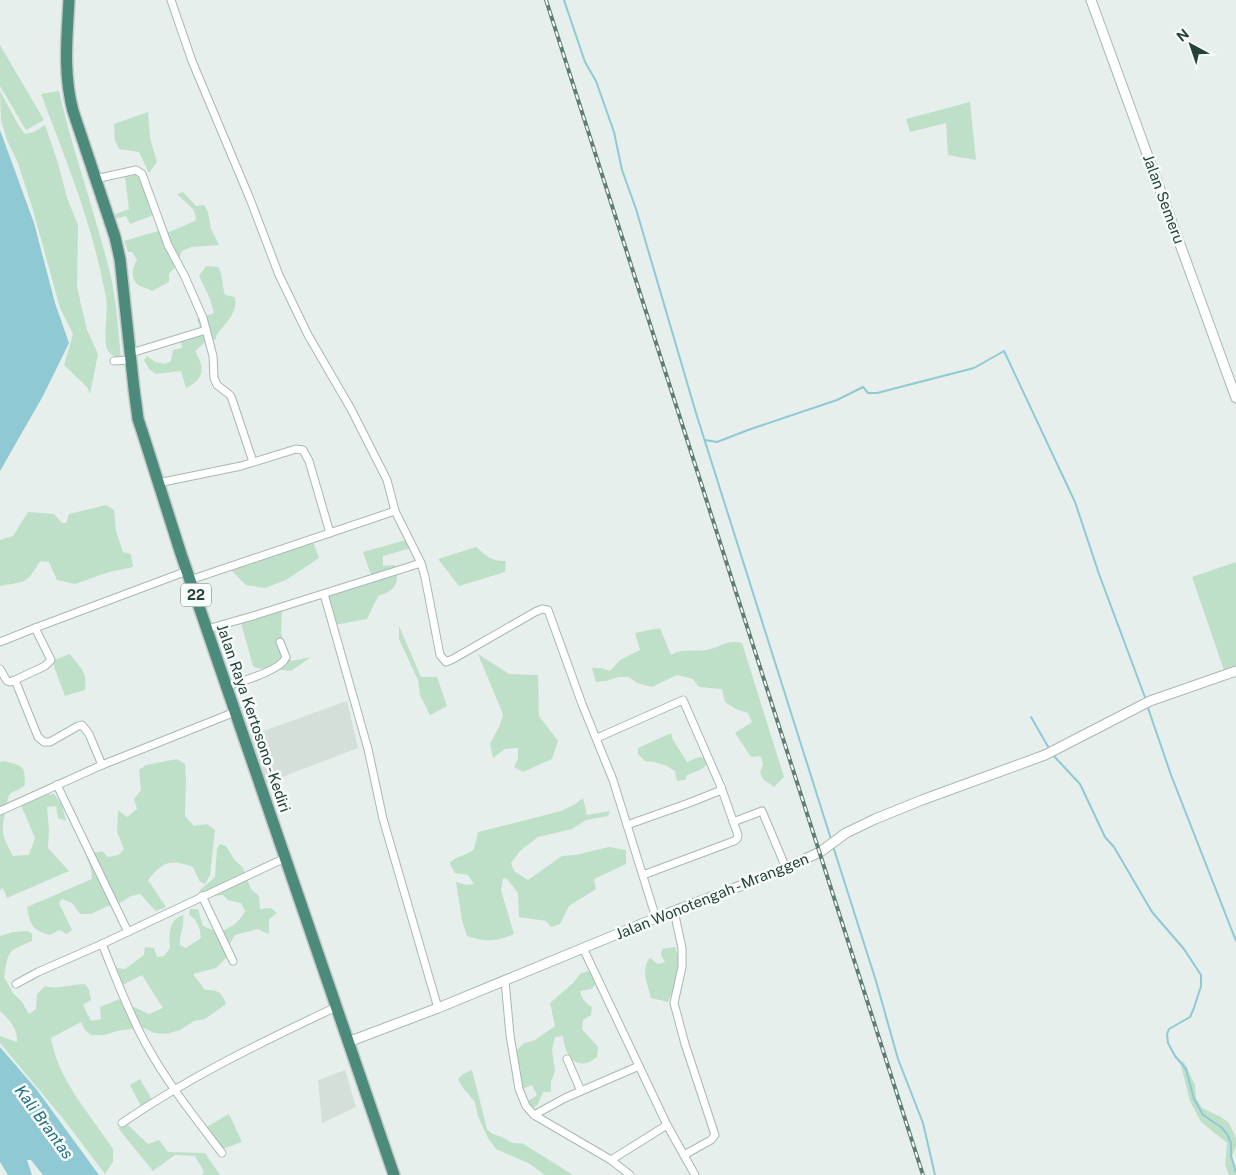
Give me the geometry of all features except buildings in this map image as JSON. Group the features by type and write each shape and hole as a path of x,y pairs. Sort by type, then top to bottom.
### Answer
{"highway":[{"name":"Jalan Raya Kertosono - Kediri","path":"69,0 67,84 72,111 115,237 120,259 138,418 235,712 394,1175"}],"street":[{"path":"171,0 192,61 279,275 308,335 351,409 387,480 395,511 421,563 428,589 440,656 446,662 464,654 535,612 542,609 548,610 582,704 613,780 656,918"},
{"name":"Jalan Semeru","path":"1091,0 1236,398"},
{"path":"95,179 136,170 141,172 168,245 199,308 213,356 214,378 217,385 226,391 232,399 253,462"},
{"path":"114,361 131,357 206,330"},
{"path":"158,483 253,462 296,450 303,450 309,460 330,533"},
{"path":"0,642 35,628 189,575 330,533 395,511"},
{"path":"207,629 421,563"},
{"path":"324,594 368,749 383,820 438,1008"},
{"path":"0,669 7,681 10,682 45,666 50,660 35,628"},
{"path":"227,686 269,671 282,663 286,657 280,642"},
{"name":"Jalan Wonotengah - Mranggen","path":"348,1042 438,1008 656,918 786,868 820,852 832,842 862,825 922,800 1051,752 1147,702 1236,671"},
{"path":"15,680 41,740 50,742 82,725 89,734 102,765"},
{"path":"597,738 683,700 721,787 734,822 738,835 734,841 643,875"},
{"path":"0,811 102,765 235,712"},
{"path":"58,785 128,932"},
{"path":"627,825 690,804 719,791 721,787"},
{"path":"734,822 762,811 786,868"},
{"path":"16,984 38,972 285,858"},
{"path":"202,896 233,961"},
{"path":"674,911 682,948 682,967 674,1003 685,1044 715,1135 711,1140 684,1155"},
{"path":"102,944 137,1028 174,1089 222,1153"},
{"path":"584,948 638,1066 667,1125 695,1175"},
{"path":"504,981 519,1089 526,1106 534,1115 611,1160 630,1175"},
{"path":"122,1123 174,1089 243,1051 336,1007"},
{"path":"567,1059 581,1091"},
{"path":"534,1115 581,1091 638,1066"},
{"path":"611,1160 667,1125"}],"shaded area":[{"path":"347,701 358,748 264,784 249,736"},
{"path":"345,1070 356,1107 322,1123 318,1080"}],"green space":[{"path":"0,45 44,120 26,130 0,86"},
{"path":"0,91 25,134 34,132 45,125 67,198 78,225 77,287 87,330 98,354 90,394 87,387 64,365 73,334 60,308 33,210 18,163 7,140 1,120"},
{"path":"59,91 113,285 121,359 111,354 106,346 107,304 101,271 87,220 41,94"},
{"path":"970,102 976,160 948,155 946,123 910,132 906,119"},
{"path":"148,112 150,138 157,162 149,173 139,152 119,149 115,141 114,124"},
{"path":"139,174 154,215 130,224 126,216 114,219 113,215 129,209 125,177"},
{"path":"183,192 196,206 204,205 208,212 211,229 219,245 191,247 182,251 175,267 169,274 169,282 152,291 138,285 133,278 134,265 137,260 132,252 128,252 124,241 158,231 169,232 195,221 196,217 193,209 177,194"},
{"path":"206,266 218,267 225,295 235,297 235,308 216,336 216,339 205,342 195,351 202,368 200,377 186,388 181,371 156,374 149,369 144,360 147,356 155,362 165,364 171,361 173,350 182,348 181,341 200,327 197,319 214,313 210,299 199,276"},
{"path":"106,505 114,510 116,531 123,552 131,554 133,567 109,572 75,584 57,580 49,562 40,561 32,574 24,581 0,586 0,540 13,536 28,512 54,514 62,523 66,523 69,514"},
{"path":"406,540 411,548 383,556 383,566 395,565 395,568 371,575 363,552"},
{"path":"313,542 319,558 286,580 265,588 246,585 231,570"},
{"path":"476,547 490,558 506,561 505,572 459,586 438,559"},
{"path":"1236,562 1236,669 1225,673 1192,577"},
{"path":"397,574 395,586 390,591 378,596 367,619 335,625 327,596"},
{"path":"282,611 281,634 291,661 311,657 291,671 257,668 253,666 241,623"},
{"path":"399,626 421,677 437,677 447,706 430,715 420,695 418,680 399,639"},
{"path":"660,628 671,655 681,651 701,651 729,643 742,643 784,777 774,787 764,780 760,773 763,764 761,756 751,757 735,733 752,722 748,713 736,709 725,702 722,689 699,687 693,679 677,675 652,687 637,683 629,677 596,682 592,668 610,671 620,660 640,650 635,633"},
{"path":"70,654 84,674 86,684 85,690 65,696 52,661"},
{"path":"478,654 509,674 538,675 539,716 558,741 552,759 523,772 514,767 518,759 518,748 505,749 493,758 490,744 500,725 503,714"},
{"path":"671,733 673,740 687,762 699,757 706,758 707,764 702,769 687,775 685,780 677,781 675,771 661,764 645,761 638,754 638,748"},
{"path":"177,759 185,764 185,816 194,826 207,824 215,830 210,875 205,884 200,882 193,867 179,863 168,863 158,869 148,880 166,907 156,911 140,894 131,896 122,902 91,914 80,914 72,903 62,899 59,903 72,930 67,934 59,930 50,935 36,929 29,919 27,907 92,879 86,855 102,851 108,857 119,855 124,849 117,832 118,810 127,817 137,809 134,799 141,790 139,770 146,765"},
{"path":"5,761 20,766 25,774 25,785 9,796 3,823 4,837 13,856 29,855 35,838 20,803 41,795 54,794 62,805 66,821 58,818 56,806 47,807 48,848 69,871 7,898 3,888 0,890 0,762"},
{"path":"583,798 587,815 610,811 608,816 586,820 572,829 538,837 520,851 511,863 514,871 528,880 562,856 609,847 626,850 626,864 594,879 596,889 569,906 560,924 551,927 546,921 519,917 518,893 507,879 503,878 501,890 514,934 501,939 491,940 467,936 462,920 456,882 466,885 474,884 468,875 455,873 450,862 474,849 478,832 561,811"},
{"path":"220,844 226,846 234,859 243,868 251,889 259,896 260,909 271,908 277,913 269,919 269,934 258,929 235,935 230,943 232,952 216,968 193,974 205,990 213,990 221,994 226,1004 205,1019 194,1021 180,1030 166,1034 154,1033 142,1027 105,1035 91,1035 85,1030 81,1022 51,1038 60,1068 85,1110 113,1149 113,1162 105,1174 65,1121 0,1043 0,1036 17,1042 17,1037 10,1021 0,1011 0,936 13,932 28,931 32,934 32,941 17,947 10,953 4,977 13,993 22,1002 29,1014 36,1009 37,994 45,986 60,987 85,984 89,990 91,1000 83,1005 91,1021 101,1019 100,1007 119,999 125,1007 134,1007 149,1014 163,1008 142,975 119,987 107,950 117,968 125,969 144,955 145,947 154,948 157,957 164,956 170,948 170,928 178,917 183,915 180,945 186,948 201,938 195,919 189,915 190,909 198,909 203,926 217,932 237,922 245,911 241,903 228,900 223,895 199,897 200,890 215,877 217,848"},
{"path":"675,947 678,968 668,1002 651,998 645,972 647,962 650,958 658,964 665,962 661,955 662,949"},
{"path":"589,971 594,976 595,985 591,989 580,991 584,1001 592,1007 591,1015 583,1020 582,1029 598,1047 597,1057 590,1062 578,1063 569,1056 563,1036 555,1037 552,1049 555,1071 551,1082 551,1092 543,1092 537,1106 531,1108 527,1102 537,1095 532,1085 522,1089 516,1051 524,1043 535,1040 555,1026 550,1003 573,983 581,973"},
{"path":"1180,1061 1184,1062 1195,1085 1196,1098 1202,1108 1229,1123 1236,1138 1236,1147 1232,1156 1236,1175 1229,1175 1225,1165 1227,1143 1201,1122 1190,1101"},
{"path":"472,1070 487,1129 493,1134 511,1142 522,1143 573,1175 545,1175 530,1164 496,1149 488,1138 478,1116 475,1102 458,1079 463,1074"},
{"path":"140,1079 155,1105 144,1112 130,1085"},
{"path":"229,1114 242,1142 219,1150 203,1129"},
{"path":"128,1125 148,1144 159,1140 168,1152 205,1153 220,1175 202,1175 204,1172 195,1156 175,1155 153,1171 118,1128"}],"water":[{"path":"0,130 34,223 55,303 69,343 43,396 0,471"},
{"name":"Kali Brantas","path":"0,1047 37,1090 99,1175 43,1175 31,1160 27,1160 32,1175 8,1175 0,1162"}],"waterway":[{"path":"564,0 585,62 596,81 614,132 622,170 636,209 696,413 831,839"},
{"path":"705,440 717,442 837,400 863,387 868,393 877,393 974,368 1004,351 1075,502 1099,574 1146,700"},
{"path":"1147,705 1171,775 1236,941"},
{"path":"1031,717 1050,750"},
{"path":"1052,754 1080,784 1105,837 1114,847 1152,912 1184,949 1201,975 1201,986 1190,1017 1169,1029 1167,1034 1168,1043 1175,1056 1186,1069 1194,1099 1203,1115 1221,1127 1227,1134 1231,1143 1231,1156 1236,1172"},
{"path":"833,846 876,981 898,1059 923,1123 935,1175"}],"railway":[{"path":"546,0 923,1175"}]}
